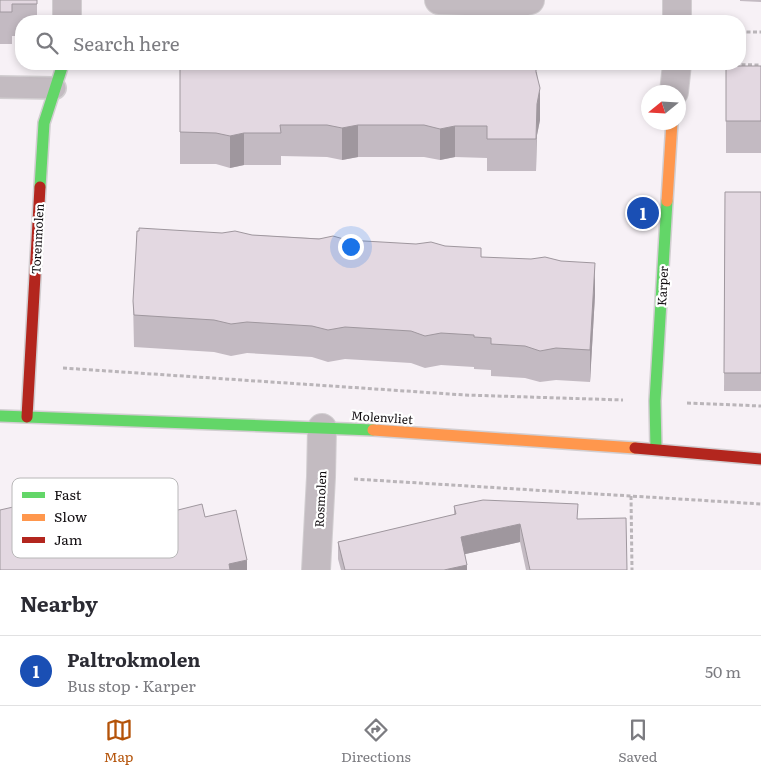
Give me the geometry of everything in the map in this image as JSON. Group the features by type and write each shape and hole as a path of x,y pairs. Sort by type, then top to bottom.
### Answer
{"street":[{"path":"67,0 67,15"},
{"path":"439,0 519,3 530,0"},
{"path":"677,0 677,15"},
{"name":"Torenmolen","path":"27,417 44,123 61,70"},
{"path":"675,85 676,70"},
{"name":"Karper","path":"656,450 656,401 671,130"},
{"name":"Molenvliet","path":"0,416 322,428 656,450 761,459"},
{"name":"Rosmolen","path":"316,570 322,428"}],"lane":[{"path":"0,87 55,88"}],"path":[{"path":"746,32 761,32"},
{"path":"746,65 761,65"},
{"path":"30,365 466,395 761,406"},
{"path":"321,477 761,504"},
{"path":"631,496 632,570"}],"building":[{"path":"0,0 37,0 37,4 12,4 12,12 0,12"},
{"path":"746,66 761,66 761,121 726,121 726,70 746,70"},
{"path":"180,70 536,70 540,88 537,104 536,139 487,139 487,126 455,126 440,129 424,125 358,125 342,128 327,125 280,125 281,133 244,133 230,136 216,133 180,132"},
{"path":"725,192 761,192 761,373 724,373"},
{"path":"139,228 222,233 235,231 252,235 319,239 333,236 347,240 416,244 431,242 445,246 481,248 481,257 531,259 545,257 561,261 595,263 590,350 556,348 540,351 525,346 491,344 491,338 474,337 474,335 441,333 425,336 411,331 345,327 328,330 312,326 247,322 231,324 214,320 134,315 137,231 139,231"},
{"path":"483,500 578,504 577,519 626,518 627,570 530,570 520,524 461,537 467,565 444,570 345,570 338,542 456,514 454,506"},
{"path":"202,504 205,517 236,510 247,560 229,564 230,570 0,570 0,510 12,507 12,558 178,558 178,510"}],"traffic: fast":[{"path":"40,187 44,123 61,70"},
{"path":"656,449 655,401 667,201"},
{"path":"0,416 373,430"}],"traffic: slow":[{"path":"667,201 671,130"},
{"path":"373,430 635,448"}],"traffic: jam":[{"path":"27,417 40,187"},
{"path":"635,448 761,459"}],"place":[{"name":"Paltrokmolen","path":"643,213"}]}
